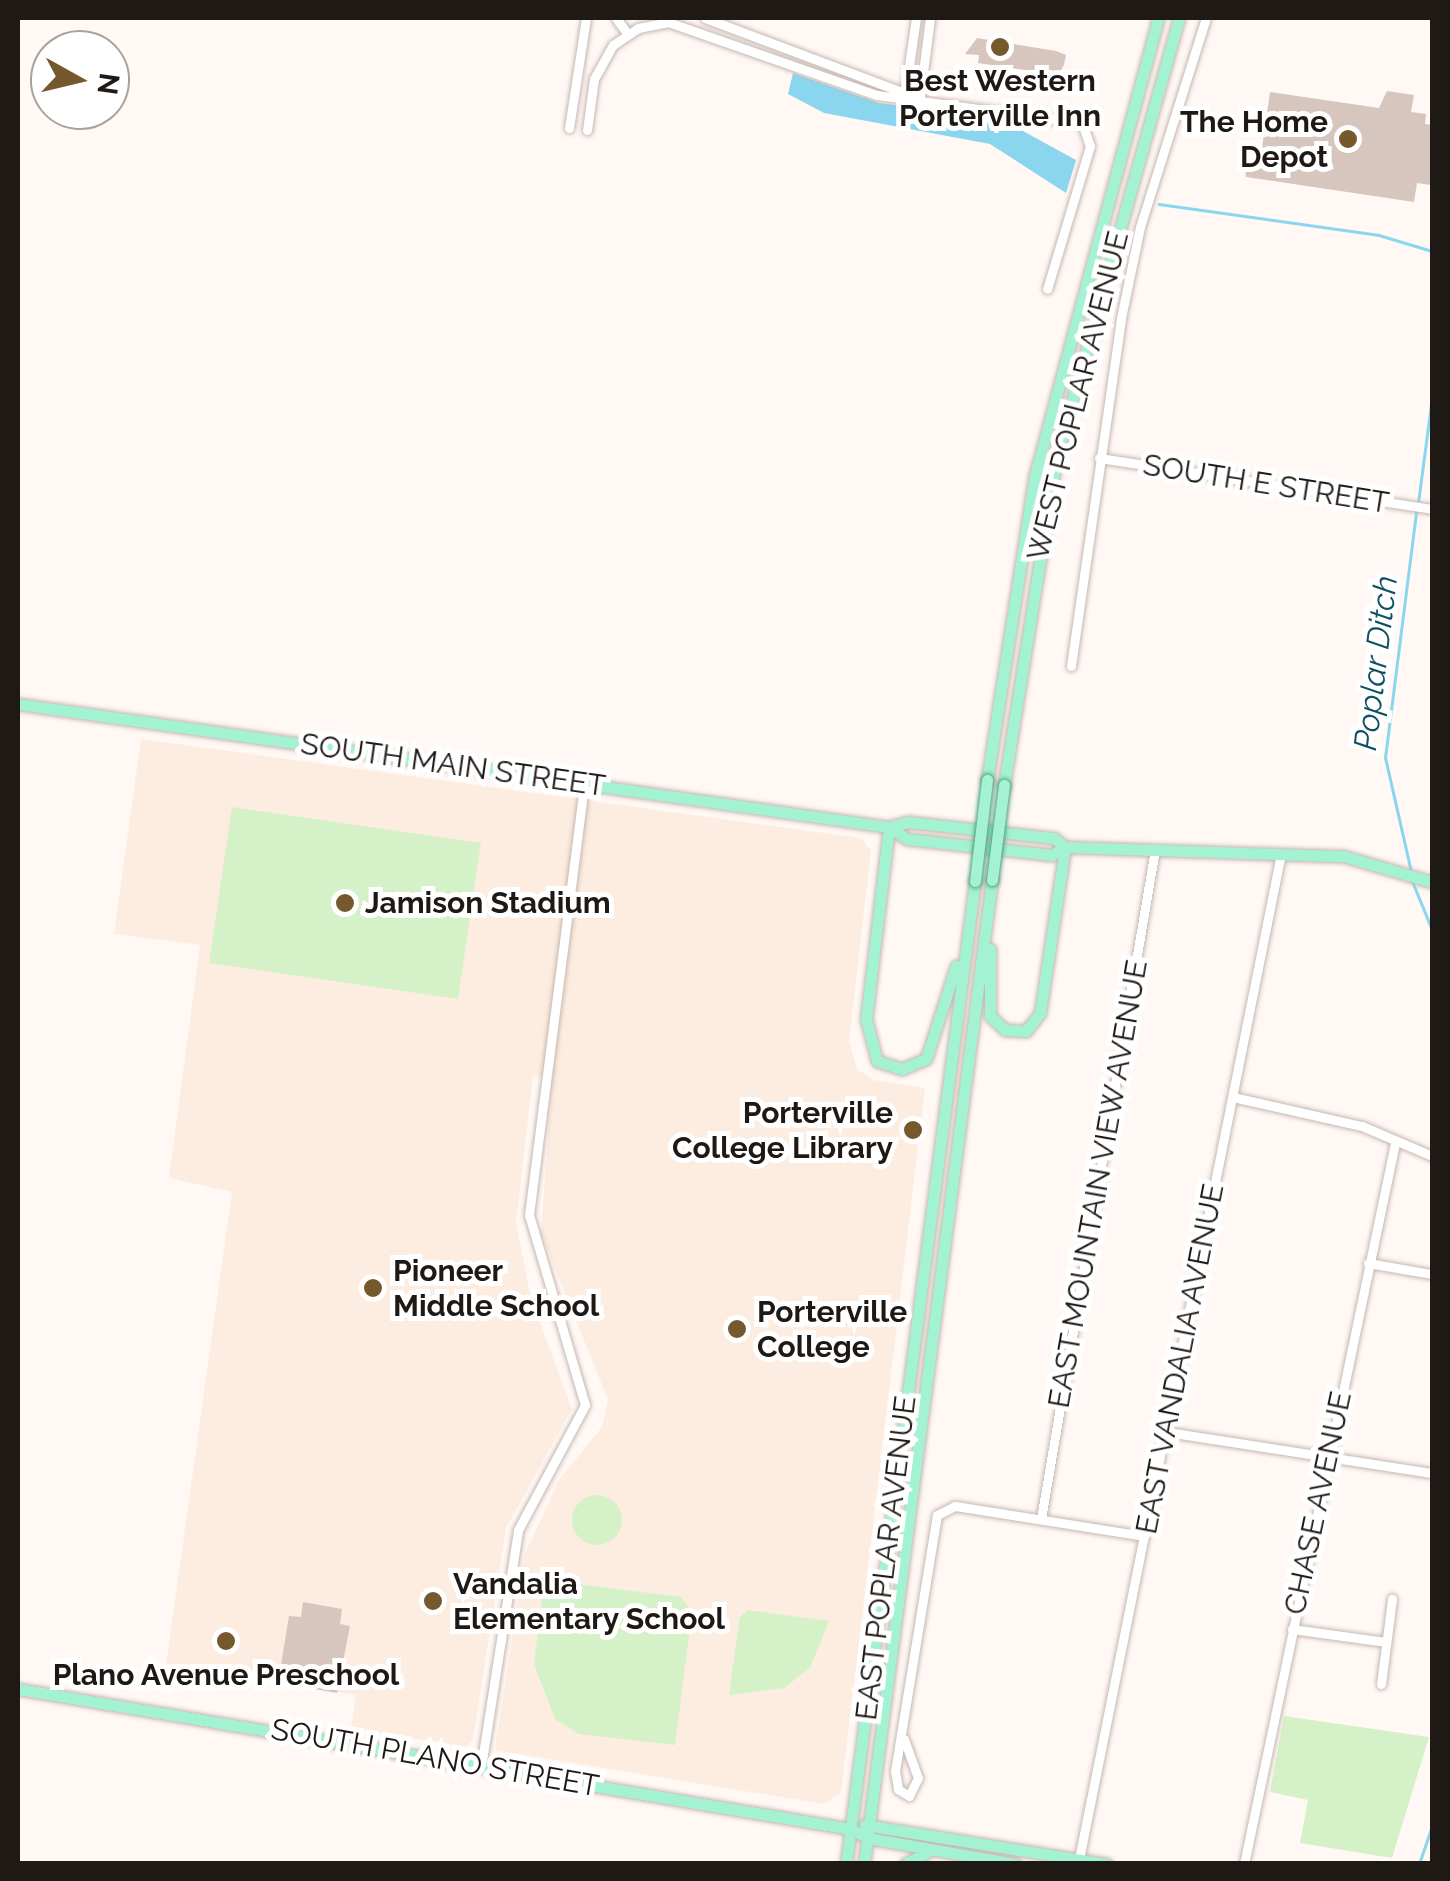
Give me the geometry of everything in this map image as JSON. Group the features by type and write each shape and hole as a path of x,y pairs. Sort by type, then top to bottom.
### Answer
{"main road":[{"name":"WEST POPLAR AVENUE","path":"980,836 1026,514 1158,18"},
{"name":"WEST POPLAR AVENUE","path":"997,840 1057,455 1179,18"},
{"name":"SOUTH MAIN STREET","path":"18,704 889,827 1054,838 1065,847 1281,854 1394,867 1432,882"},
{"path":"889,827 866,1028 870,1051 883,1065 909,1068 929,1054 968,923"},
{"name":"EAST POPLAR AVENUE","path":"846,1864 980,836"},
{"name":"EAST POPLAR AVENUE","path":"864,1864 997,840"},
{"path":"992,880 989,1010 1000,1028 1020,1032 1040,1013 1065,847"},
{"name":"SOUTH PLANO STREET","path":"18,1689 851,1829 868,1838 1015,1864"},
{"name":"SOUTH PLANO STREET","path":"851,1829 870,1823 1107,1864"},
{"path":"904,1864 948,1852"}],"street":[{"path":"569,128 586,18"},
{"path":"616,18 627,33"},
{"path":"705,18 906,94"},
{"path":"906,94 916,18"},
{"path":"920,96 930,18"},
{"path":"1071,666 1100,458 1140,227 1206,18"},
{"path":"586,130 601,62 627,33 668,22 715,34 867,92 906,94 1076,121 1087,127 1090,146 1048,289"},
{"path":"715,34 720,23"},
{"path":"574,90 592,92"},
{"name":"SOUTH E STREET","path":"1100,458 1432,509"},
{"path":"482,1767 518,1530 584,1405 528,1215 584,784"},
{"name":"EAST MOUNTAIN VIEW AVENUE","path":"1041,1519 1155,849"},
{"name":"EAST VANDALIA AVENUE","path":"1079,1861 1281,854"},
{"path":"1233,1096 1362,1126 1395,1144 1432,1156"},
{"name":"CHASE AVENUE","path":"1244,1864 1395,1144"},
{"path":"1368,1263 1432,1274"},
{"path":"1167,1432 1432,1474"},
{"name":"EAST POPLAR AVENUE","path":"904,1739 918,1778 909,1796 895,1780 904,1739 930,1524 955,1506 1041,1519"},
{"path":"1041,1519 1144,1536"},
{"path":"1382,1684 1392,1599"},
{"path":"1292,1629 1386,1642"}],"shaded area":[{"name":"Porterville College","path":"141,739 861,838 871,851 849,1041 857,1069 873,1080 925,1088 841,1793 824,1804 495,1750 525,1554 559,1480 602,1427 608,1400 541,1233 552,1078 533,1076 516,1223 531,1298 572,1409 506,1528 473,1740 466,1747 351,1728 356,1695 166,1665 232,1192 169,1178 200,945 114,934"}],"green space":[{"name":"Jamison Stadium","path":"232,807 481,843 458,999 209,963"},
{"path":"597,1495 615,1502 622,1520 615,1538 597,1545 579,1538 572,1520 579,1502"},
{"path":"544,1580 681,1597 692,1612 675,1745 579,1734 555,1719 534,1664"},
{"path":"748,1610 829,1621 810,1668 784,1688 729,1695 740,1617"},
{"path":"1284,1716 1429,1737 1392,1858 1300,1843 1308,1800 1270,1792"}],"water":[{"path":"793,73 879,103 997,117 1076,160 1066,193 990,144 824,113 788,94"}],"building":[{"name":"Best Western Porterville Inn","path":"977,38 1056,51 1066,55 1064,65 1058,75 978,63 979,55 965,54"},
{"name":"The Home Depot","path":"1387,91 1414,95 1411,112 1426,114 1425,124 1432,125 1431,185 1417,183 1414,202 1246,177 1243,152 1261,155 1270,92 1379,108"},
{"path":"303,1602 342,1609 340,1624 350,1626 337,1693 278,1683 289,1616 301,1617"}],"waterway":[{"name":"Poplar Ditch","path":"1159,204 1379,235 1432,251"},
{"name":"Poplar Ditch","path":"1418,503 1432,397"},
{"name":"Poplar Ditch","path":"1411,872 1385,758 1416,511"},
{"name":"Poplar Ditch","path":"1412,880 1432,929"},
{"name":"Poplar Ditch","path":"1419,1864 1432,1826"}],"place":[{"name":"Best Western Porterville Inn","path":"1000,47"},
{"name":"The Home Depot","path":"1348,139"},
{"name":"Jamison Stadium","path":"345,903"},
{"name":"Porterville College Library","path":"913,1130"},
{"name":"Pioneer Middle School","path":"373,1288"},
{"name":"Porterville College","path":"737,1329"},
{"name":"Vandalia Elementary School","path":"433,1601"},
{"name":"Plano Avenue Preschool","path":"226,1641"}]}
